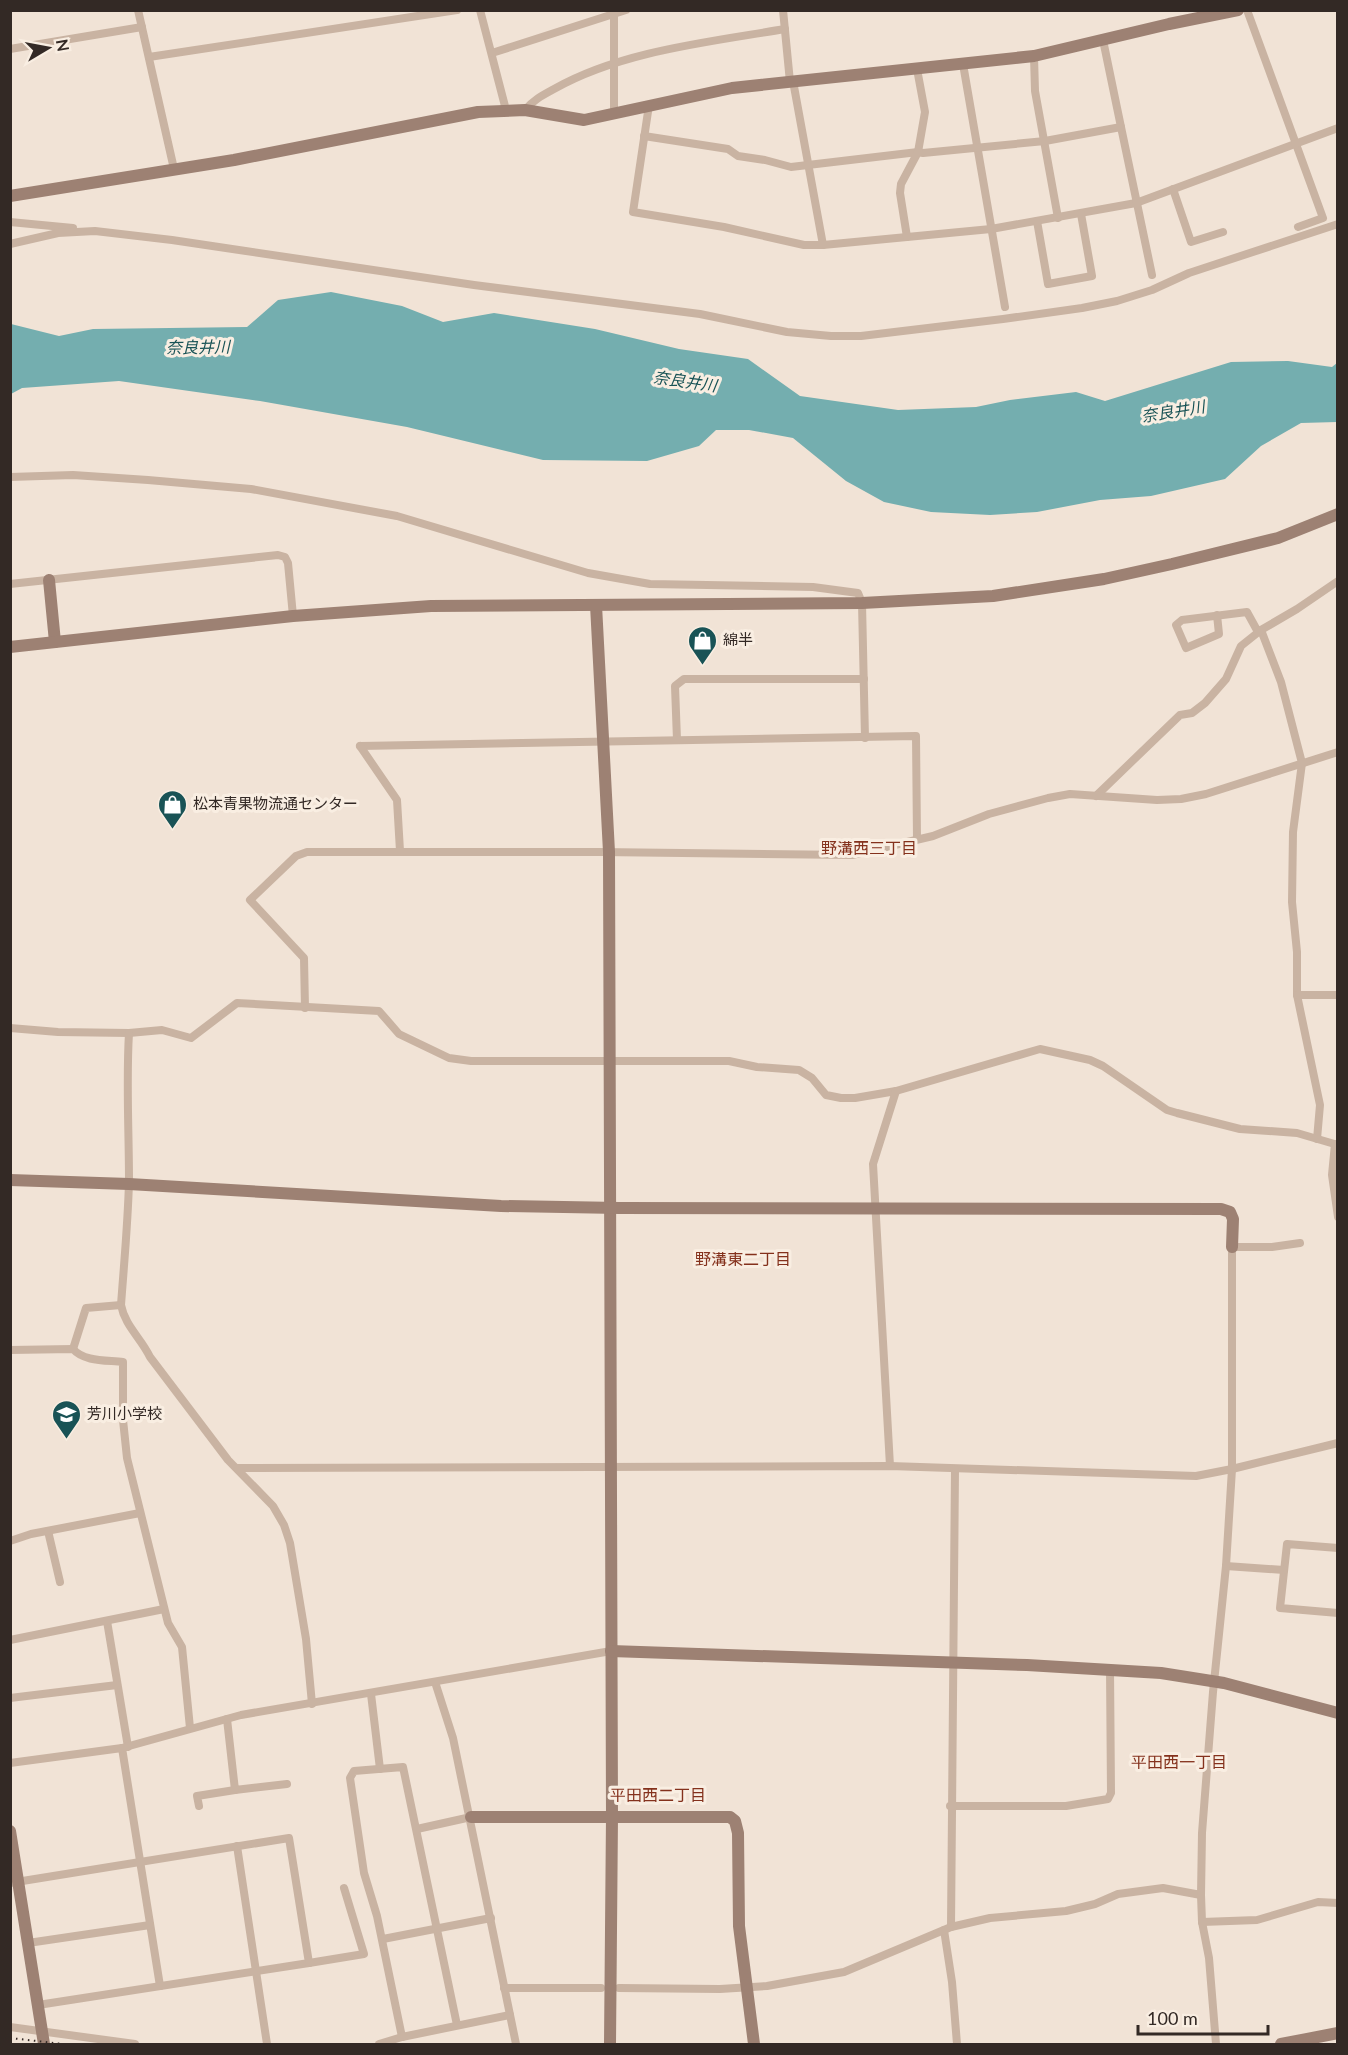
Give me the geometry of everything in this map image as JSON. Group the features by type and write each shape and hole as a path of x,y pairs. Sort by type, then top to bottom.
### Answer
{"street":[{"path":"138,10 174,169"},
{"path":"149,57 457,10"},
{"path":"480,10 506,110"},
{"path":"492,53 626,10"},
{"path":"783,10 792,81 823,245"},
{"path":"10,196 174,169 478,112 525,110 584,120 732,88 1034,56 1238,10"},
{"path":"1247,10 1323,218 1298,227"},
{"path":"614,12 614,114"},
{"path":"10,49 141,27"},
{"path":"525,110 532,101 579,74 615,62 785,29"},
{"path":"1103,40 1152,275"},
{"path":"1034,56 1035,91 1058,218"},
{"path":"963,64 1005,307"},
{"path":"907,237 900,194 901,184 918,152 926,112 917,69"},
{"path":"649,105 633,212 724,227 804,244 823,245 991,229 1136,203 1338,128"},
{"path":"644,136 728,149 738,156 791,167 918,152 977,149 1045,141 1121,127"},
{"path":"1173,189 1191,242 1223,232"},
{"path":"1037,221 1048,284 1092,276 1081,214"},
{"path":"10,222 172,240 451,282 700,314 798,334 861,336 1048,313 1117,301 1152,290 1189,273 1338,224"},
{"path":"10,244 83,230"},
{"path":"10,477 73,476 251,489 397,516 588,573 650,584 813,587 858,593 862,603 865,738"},
{"path":"10,646 293,616 430,606 862,603 993,596 1104,579 1278,538 1338,514"},
{"path":"10,584 278,555 285,557 288,564 293,616"},
{"path":"49,580 55,642"},
{"path":"1096,796 1180,715 1192,713 1204,703 1226,679 1241,646 1259,631 1297,609 1338,580"},
{"path":"596,605 609,852 612,1816 610,2044"},
{"path":"1216,615 1219,634 1186,648 1176,625 1182,620 1216,615 1247,612 1259,631 1281,682 1302,763 1293,831 1292,903 1297,952 1297,995 1320,1105 1317,1139"},
{"path":"676,740 675,686 684,679 864,679"},
{"path":"400,851 398,800 360,746 916,736 917,839"},
{"path":"305,1008 304,958 250,900 296,856 307,852 852,855 933,836 989,814 1048,798 1070,794 1157,800 1181,799 1206,794 1338,752"},
{"path":"1297,995 1338,995"},
{"path":"10,1029 129,1033 162,1030 191,1038 237,1003 379,1011 399,1034 449,1058 471,1061 729,1061 757,1067 799,1070 812,1078 826,1095 841,1098 897,1091 1040,1049 1097,1063 1167,1110 1240,1129 1298,1133 1336,1145 1332,1175 1338,1217"},
{"path":"129,1033 126,1074 129,1110 129,1184 121,1305 123,1315 128,1325 143,1342 150,1357 228,1460 273,1506 284,1525 290,1543 306,1639 312,1704"},
{"path":"890,1466 873,1164 897,1091"},
{"path":"10,1180 129,1184 501,1206 1221,1209 1230,1212 1233,1219 1232,1469 1226,1566 1202,1833 1202,1922 1209,1958 1216,2044"},
{"path":"1232,1247 1272,1247 1300,1242"},
{"path":"73,1349 86,1308 121,1305"},
{"path":"10,1350 73,1349"},
{"path":"73,1349 78,1355 88,1358 123,1362 123,1420 127,1458 168,1623 182,1647 190,1728"},
{"path":"237,1468 890,1466 1196,1476 1338,1443"},
{"path":"955,1469 947,1929 957,2044"},
{"path":"10,1541 140,1513"},
{"path":"48,1531 60,1582"},
{"path":"1338,1548 1287,1544 1280,1608 1338,1613"},
{"path":"1226,1566 1284,1570"},
{"path":"10,1640 164,1609"},
{"path":"107,1621 160,1986"},
{"path":"10,1763 125,1747 227,1719 611,1651 1110,1670 1214,1680 1338,1713"},
{"path":"950,1806 1066,1806 1108,1799 1112,1793 1110,1670"},
{"path":"435,1682 453,1738 471,1817 516,2044"},
{"path":"10,1698 117,1684"},
{"path":"371,1694 380,1769"},
{"path":"227,1719 235,1790"},
{"path":"402,2037 382,1939 364,1873 351,1778 354,1771 403,1767 457,2025"},
{"path":"199,1806 197,1796 287,1784"},
{"path":"417,1829 471,1817 730,1817 735,1821 738,1833 739,1926 754,2044"},
{"path":"10,1831 15,1882 28,1943 44,2044"},
{"path":"15,1882 289,1838 309,1963"},
{"path":"237,1846 267,2044"},
{"path":"38,2005 364,1954 344,1888"},
{"path":"619,1988 748,1988 844,1972 947,1929 990,1918 1066,1911 1095,1904 1118,1894 1163,1888 1201,1895"},
{"path":"1202,1922 1257,1920 1318,1902 1338,1902"},
{"path":"382,1939 491,1917"},
{"path":"28,1943 150,1924"},
{"path":"504,1988 601,1988"},
{"path":"379,2044 402,2037 510,2015"},
{"path":"10,2027 135,2044"},
{"path":"1281,2044 1338,2033"}],"water":[{"name":"奈良井川","path":"331,292 402,306 443,322 494,313 595,329 679,349 748,359 800,396 898,410 976,407 1010,400 1076,392 1105,401 1231,362 1288,361 1332,367 1337,363 1337,422 1301,423 1261,446 1225,479 1151,496 1100,500 1037,512 990,515 931,512 884,502 846,481 793,438 749,430 716,430 699,446 647,461 543,460 407,427 260,401 119,381 22,388 11,394 11,324 59,336 93,329 247,327 278,300"}],"railway":[{"path":"10,2038 63,2044"}],"place":[{"name":"綿半","path":"702,666"},
{"name":"松本青果物流通センター","path":"172,830"},
{"name":"芳川小学校","path":"66,1440"}],"district":[{"name":"野溝西三丁目","path":"869,848"},
{"name":"野溝東二丁目","path":"743,1259"},
{"name":"平田西一丁目","path":"1179,1762"},
{"name":"平田西二丁目","path":"658,1795"}]}
